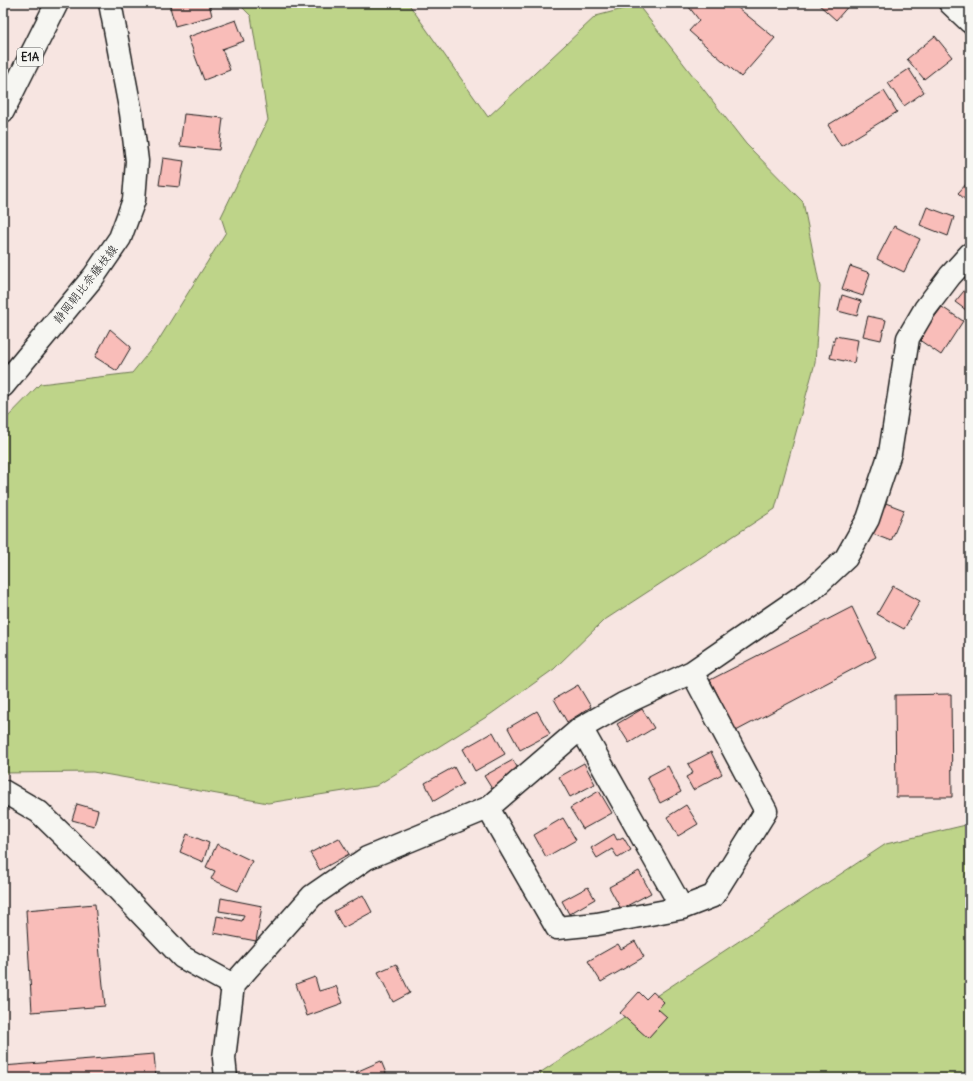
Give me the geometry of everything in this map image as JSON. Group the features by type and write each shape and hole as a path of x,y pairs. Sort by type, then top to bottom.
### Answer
{"main road":[{"name":"E1A","path":"3,112 57,3"},
{"name":"静岡朝比奈藤枝線","path":"3,386 94,276 120,238 134,200 137,161 131,113 110,3"},
{"path":"950,3 970,22"},
{"path":"226,1078 224,1058 233,985 312,896 366,858 488,808 581,728 623,704 692,672 814,588 846,558 868,519 890,453 908,338 925,309 950,276 970,254"},
{"path":"488,808 557,928 596,924 682,908 713,896 766,811 692,672"},
{"path":"581,728 682,908"},
{"path":"3,791 39,812 107,878 182,957 233,985"}],"green space":[{"path":"238,3 408,3 488,117 596,16 638,5 746,144 803,202 820,287 815,363 775,509 603,621 554,669 491,714 376,786 268,803 93,772 3,773 3,422 40,384 132,373 158,341 226,232 221,217 268,120 251,16"},
{"path":"970,824 970,1078 532,1078 886,844"}],"building":[{"path":"169,3 209,3 212,16 175,26"},
{"path":"693,3 732,3 775,38 741,77 689,31 699,20 689,7"},
{"path":"817,3 851,3 836,20"},
{"path":"236,20 244,41 222,49 230,70 204,80 188,37"},
{"path":"935,36 952,57 924,79 907,59"},
{"path":"909,69 924,92 904,106 888,83"},
{"path":"884,91 897,112 841,146 828,125"},
{"path":"184,114 223,118 219,150 180,146"},
{"path":"163,158 184,161 180,187 159,185"},
{"path":"970,180 970,204 958,193"},
{"path":"927,207 954,217 948,236 920,225"},
{"path":"894,226 920,239 904,272 877,259"},
{"path":"850,266 870,273 863,296 842,289"},
{"path":"968,286 970,288 970,313 955,302"},
{"path":"842,295 861,301 857,316 838,311"},
{"path":"942,307 963,321 941,355 918,339"},
{"path":"868,316 886,320 881,340 863,336"},
{"path":"110,329 131,347 117,371 95,357"},
{"path":"835,336 858,340 854,363 830,358"},
{"path":"883,502 904,510 891,541 870,533"},
{"path":"893,586 920,601 904,629 877,614"},
{"path":"852,607 876,657 736,731 710,680"},
{"path":"578,685 591,707 567,722 554,699"},
{"path":"951,694 952,797 896,797 895,695"},
{"path":"642,709 654,728 629,743 617,724"},
{"path":"537,711 550,734 520,750 508,728"},
{"path":"493,732 505,754 475,771 463,749"},
{"path":"711,752 722,774 693,790 686,777 693,773 688,764"},
{"path":"513,760 523,777 494,792 484,776"},
{"path":"584,763 595,784 570,797 559,777"},
{"path":"668,766 681,792 660,803 647,777"},
{"path":"454,767 463,784 434,801 425,783"},
{"path":"599,791 612,813 583,829 570,808"},
{"path":"77,804 98,810 94,826 72,820"},
{"path":"686,805 698,824 678,836 667,817"},
{"path":"563,818 576,840 546,857 534,835"},
{"path":"187,834 209,843 203,862 180,852"},
{"path":"614,834 617,840 623,837 631,850 618,858 612,849 597,858 591,848"},
{"path":"339,838 349,854 320,870 310,853"},
{"path":"217,844 252,861 238,891 211,879 215,871 206,867"},
{"path":"639,871 651,893 621,909 609,887"},
{"path":"588,887 595,899 569,914 562,901"},
{"path":"363,895 372,912 343,928 334,911"},
{"path":"221,898 262,906 256,941 214,933 217,916 242,921 244,915 219,911"},
{"path":"95,904 105,1006 32,1012 26,910"},
{"path":"635,941 644,957 601,982 588,961 618,944 621,949"},
{"path":"396,964 410,993 393,1002 378,972"},
{"path":"315,977 319,991 336,986 343,1003 307,1016 296,984"},
{"path":"639,992 646,999 653,992 664,1002 658,1009 667,1017 648,1038 620,1013"},
{"path":"154,1054 156,1078 3,1078 3,1066"},
{"path":"381,1061 388,1078 359,1078 356,1072"}]}
